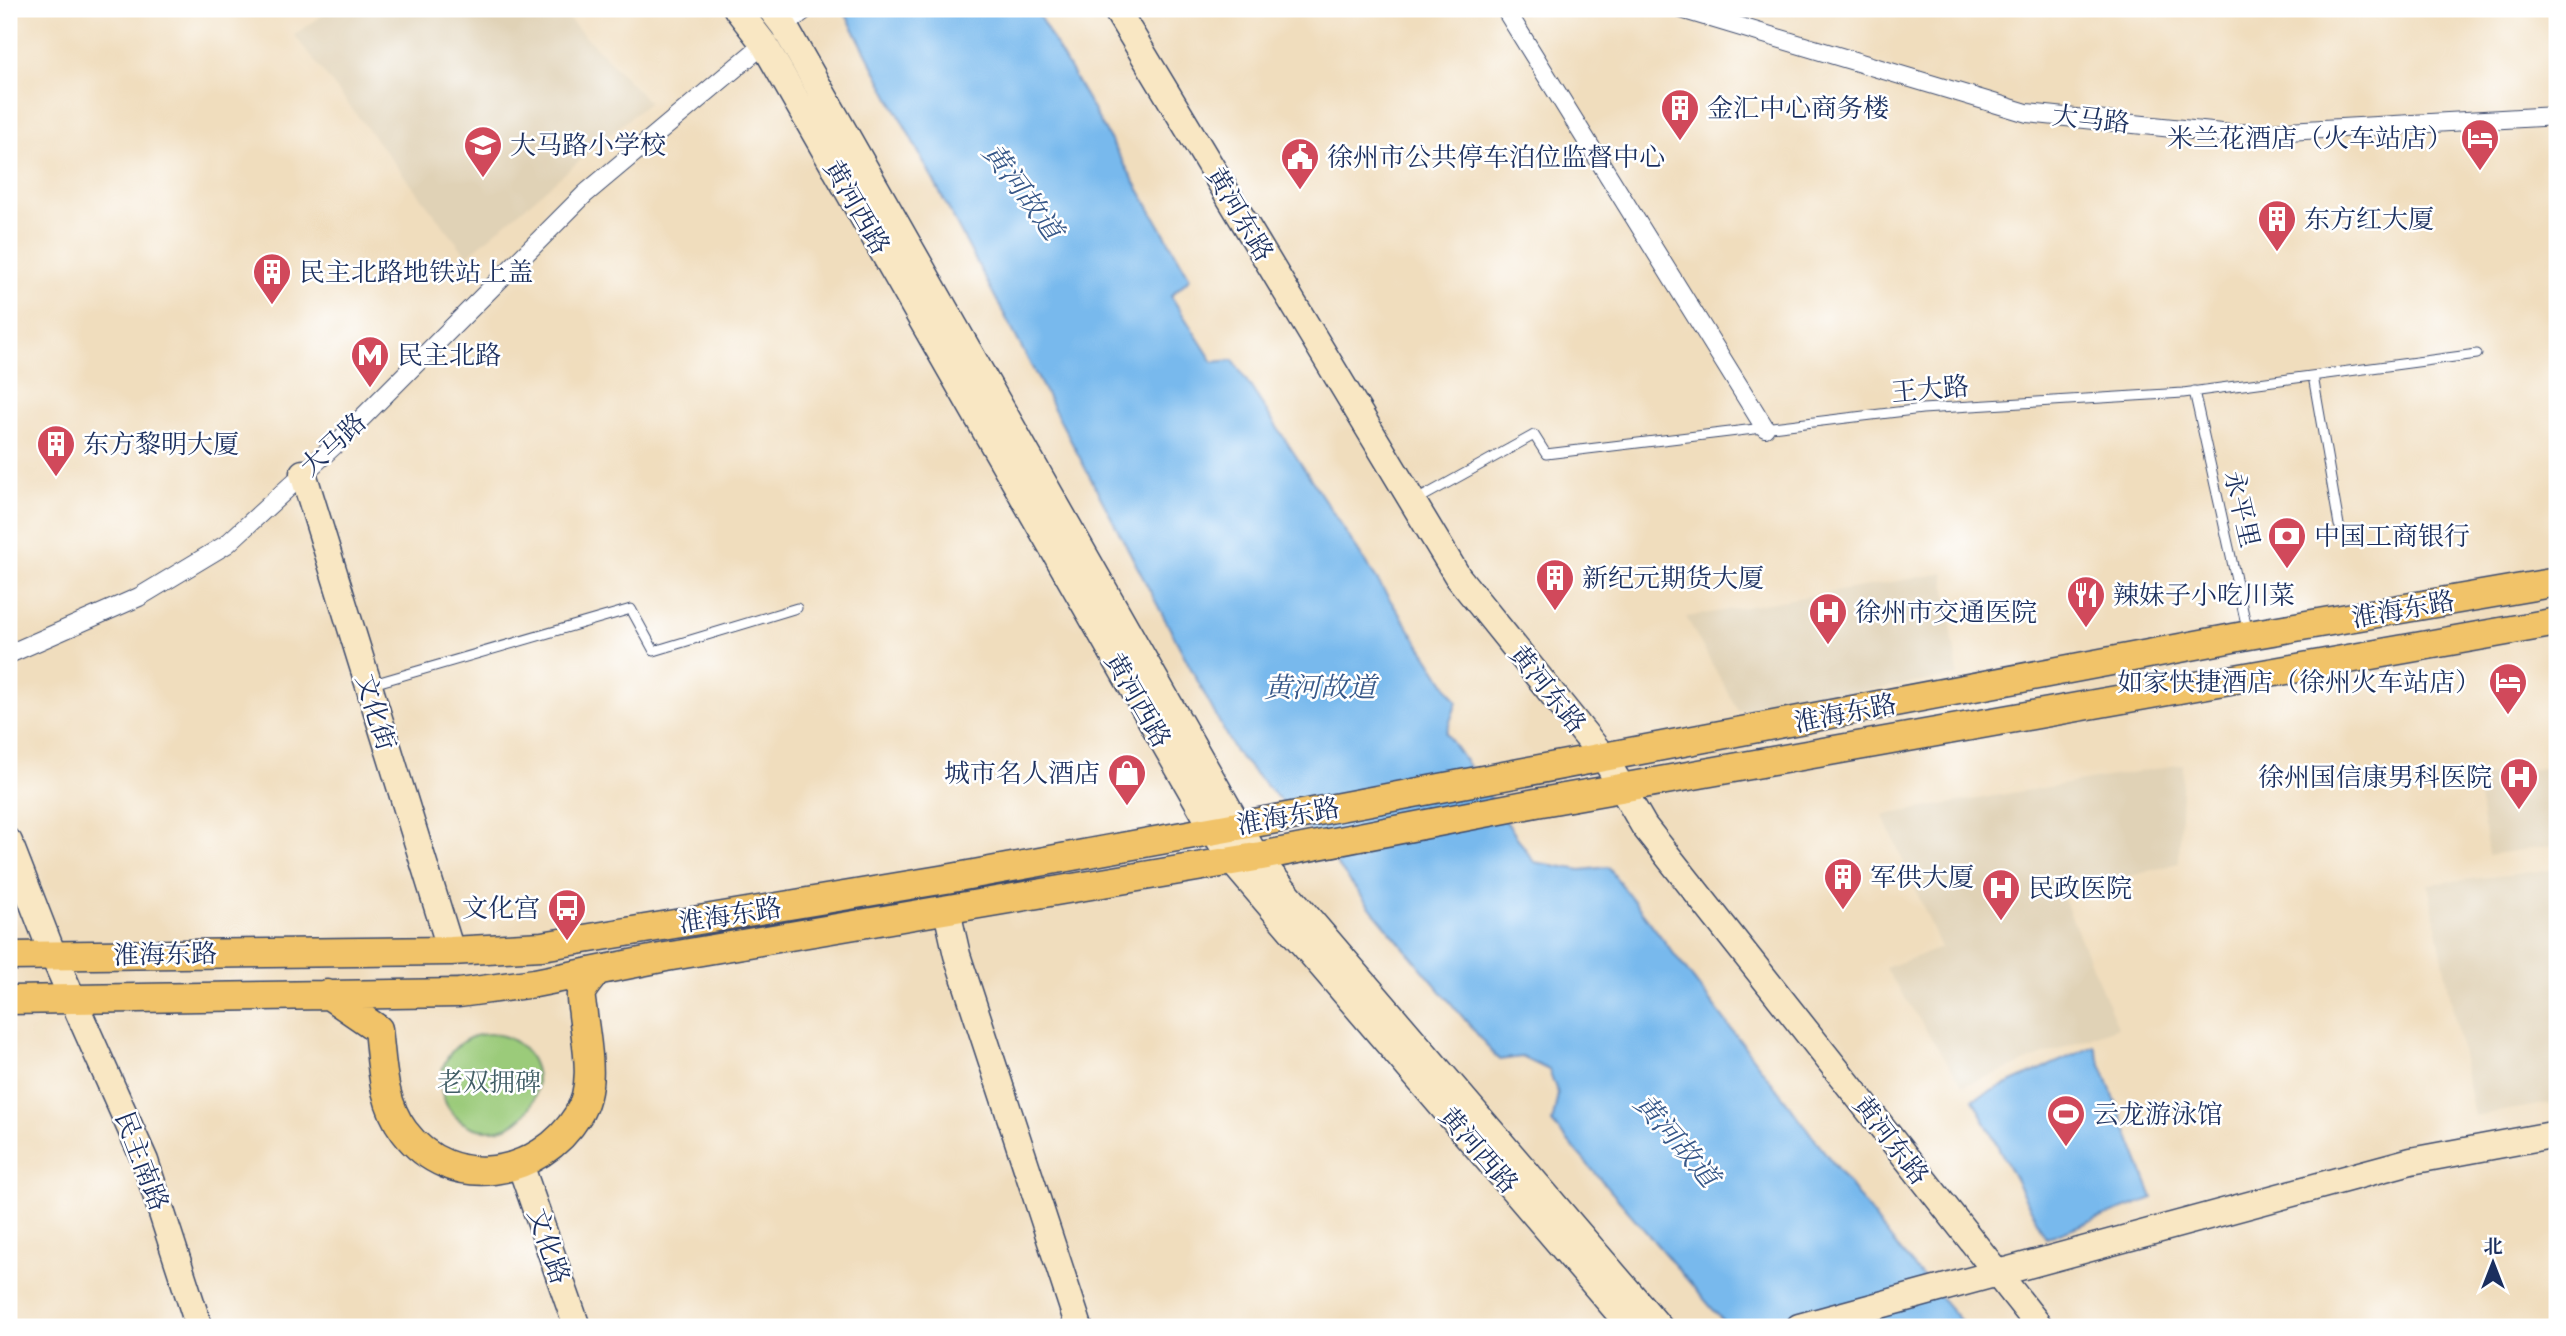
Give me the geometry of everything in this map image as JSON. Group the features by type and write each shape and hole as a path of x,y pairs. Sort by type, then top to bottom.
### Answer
{"main road":[{"name":"淮海东路","path":"9,956 451,951 542,946 952,878 1276,820 2249,635 2557,582"},
{"name":"淮海东路","path":"9,1000 459,993 596,972 666,957 1244,859 1536,803 1622,790 2557,622"},
{"path":"327,994 378,1029 387,1100 404,1131 430,1155 462,1168 497,1171 531,1161 560,1141 580,1112 590,1078 581,995 596,972"}],"street":[{"name":"黄河西路","path":"737,9 764,44 1244,859 1631,1327"},
{"name":"黄河东路","path":"1116,9 1458,577 1605,759 1644,826 2040,1327"},
{"path":"1506,9 1765,428"},
{"name":"大马路","path":"1681,9 2027,113 2231,134 2557,116"},
{"name":"黄河西路","path":"789,15 1224,828"},
{"name":"大马路","path":"9,654 139,597 227,544 338,442 584,194 764,44 789,15"},
{"name":"文化街","path":"303,473 451,951"},
{"path":"9,842 73,999"},
{"name":"黄河西路","path":"1244,859 1659,1327"},
{"path":"947,911 957,955 1079,1327"},
{"name":"民主南路","path":"73,999 145,1161 199,1327"},
{"path":"1799,1327 1959,1286 2411,1161 2557,1134"},
{"name":"文化路","path":"520,1164 577,1327"}],"lane":[{"name":"王大路","path":"1413,502 1534,435 1546,454 1922,409 2194,391 2477,354"},
{"path":"2313,376 2339,525"},
{"name":"永平里","path":"2194,391 2249,635"},
{"path":"368,685 631,609 654,651 797,608"},
{"path":"9,947 53,955"}],"shaded area":[{"name":"大马路小学校","path":"331,9 559,9 649,102 467,256 294,35"},
{"name":"徐州市交通医院","path":"1944,573 1958,676 1738,711 1686,617"},
{"name":"民政医院","path":"2183,764 2179,863 2062,895 2118,1027 1963,1086 1885,968 1941,948 1883,815"},
{"name":"徐州国信康男科医院","path":"2557,766 2557,850 2556,845 2488,855 2476,777"},
{"path":"2557,869 2557,1102 2474,1116 2428,884"}],"green space":[{"name":"老双拥碑","path":"489,1034 507,1038 523,1048 533,1064 537,1082 533,1100 523,1116 507,1126 489,1130 471,1126 455,1116 445,1100 441,1082 445,1064 455,1048 471,1038"}],"water":[{"name":"黄河故道","path":"843,9 1035,9 1190,278 1171,296 1213,362 1233,360 1457,702 1446,733 1534,862 1581,870 1608,867 1893,1242 1966,1327 1728,1327 1552,1123 1558,1094 1549,1070 1522,1057 1499,1060 1373,911 1322,845 1235,752"},
{"name":"云龙游泳馆","path":"2094,1046 2153,1198 2046,1238 1973,1099"}],"place":[{"name":"金汇中心商务楼","path":"1680,142"},
{"name":"米兰花酒店（火车站店）","path":"2480,172"},
{"name":"大马路小学校","path":"483,179"},
{"name":"徐州市公共停车泊位监督中心","path":"1300,191"},
{"name":"东方红大厦","path":"2277,253"},
{"name":"民主北路地铁站上盖","path":"272,306"},
{"name":"民主北路","path":"370,389"},
{"name":"东方黎明大厦","path":"56,478"},
{"name":"中国工商银行","path":"2287,570"},
{"name":"新纪元期货大厦","path":"1555,612"},
{"name":"辣妹子小吃川菜","path":"2086,629"},
{"name":"徐州市交通医院","path":"1828,646"},
{"name":"如家快捷酒店（徐州火车站店）","path":"2508,716"},
{"name":"城市名人酒店","path":"1127,807"},
{"name":"徐州国信康男科医院","path":"2519,811"},
{"name":"军供大厦","path":"1843,911"},
{"name":"民政医院","path":"2001,922"},
{"name":"文化宫","path":"567,942"},
{"name":"云龙游泳馆","path":"2066,1148"}]}
